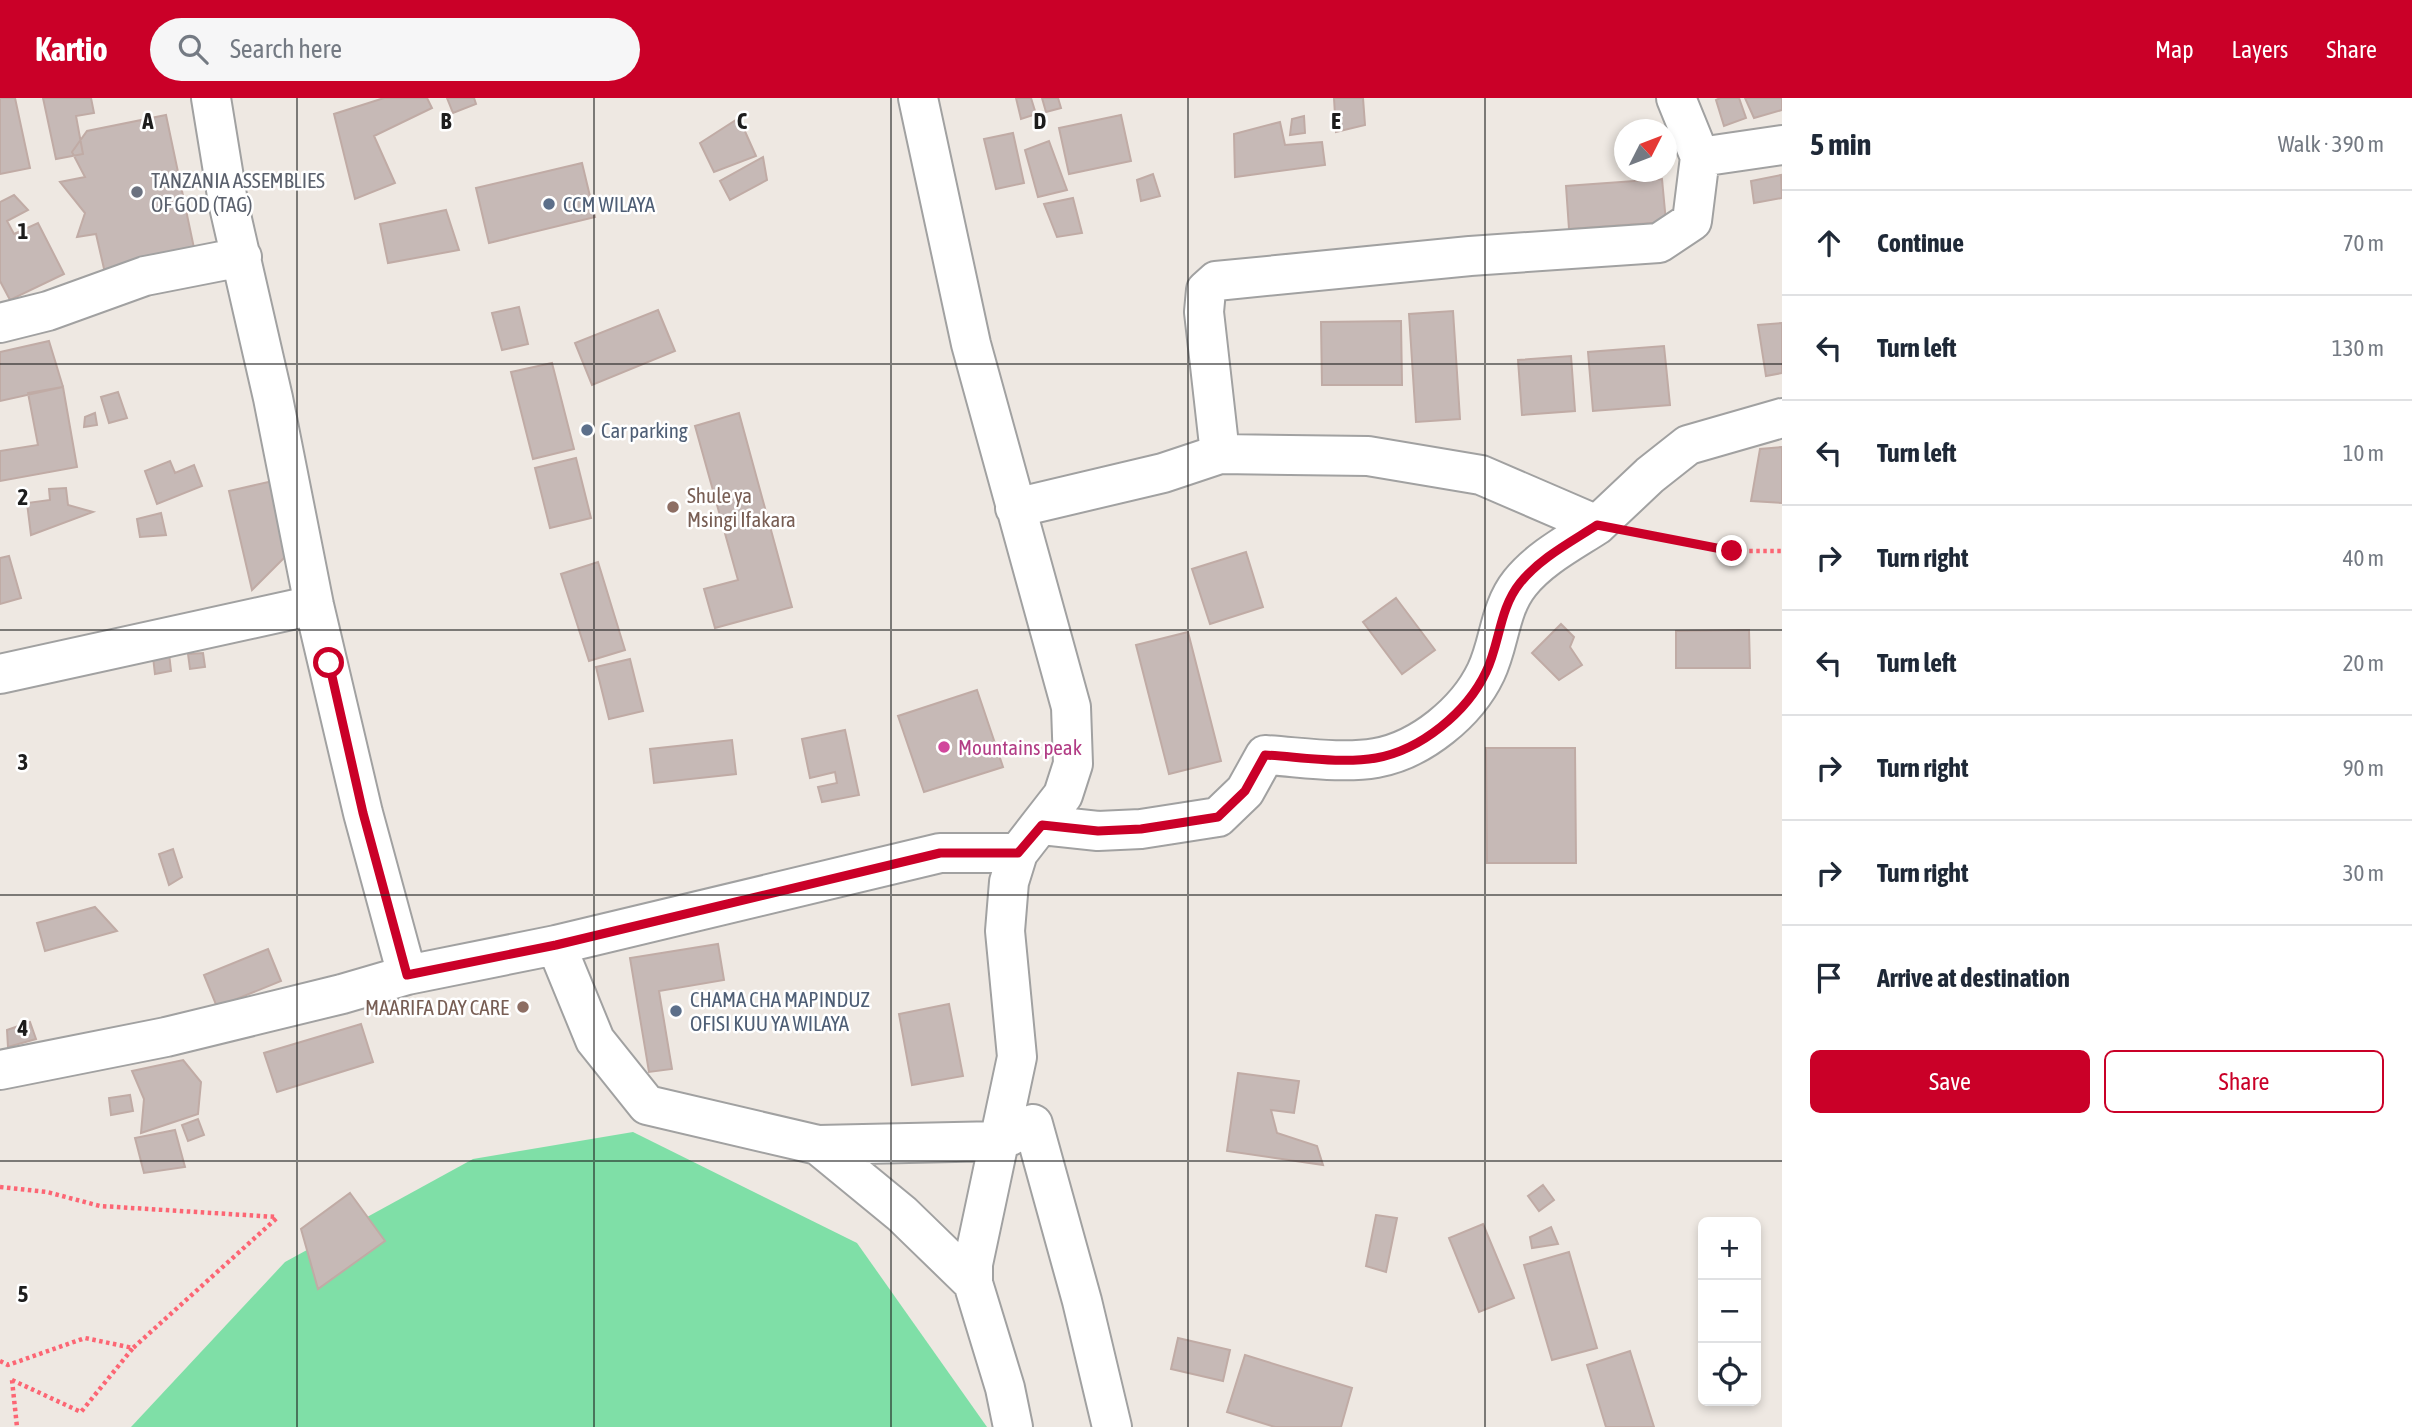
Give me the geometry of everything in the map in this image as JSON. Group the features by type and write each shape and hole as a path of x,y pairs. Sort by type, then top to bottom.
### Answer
{"street":[{"path":"211,98 228,202 242,257 314,605 363,813 407,975"},
{"path":"918,98 971,344 1071,707 1073,764 1063,795 1030,839 1009,882 1005,931 1017,1057 1112,1427"},
{"path":"1220,454 1204,312 1206,290 1216,281 1470,256 1660,243 1692,221 1700,157 1676,98"},
{"path":"1700,157 1782,145"},
{"path":"0,323 48,311 145,276 242,257"},
{"path":"0,1070 166,1037 342,994 407,975 556,945 940,853 1087,831 1130,830 1218,817 1245,791 1265,755 1376,758 1414,745 1446,723 1471,696 1486,671 1502,617 1520,583 1546,559 1597,525 1688,444 1782,418"},
{"path":"1015,508 1163,473 1220,454 1368,456 1481,475 1597,525"},
{"path":"0,674 314,605"},
{"path":"556,945 595,1040 647,1105 818,1145 1000,1141 1033,1124"},
{"path":"1013,1427 1005,1388 973,1283 972,1264 1017,1057"},
{"path":"818,1145 902,1214 973,1283"}],"path":[{"path":"1597,525 1732,551 1782,551"},
{"path":"0,1187 47,1192 100,1206 278,1217 133,1348 81,1412 12,1380 17,1427"},
{"path":"0,1361 8,1365 85,1338 133,1348"}],"green space":[{"path":"633,1132 857,1243 987,1427 131,1427 285,1262 473,1159"}],"building":[{"path":"0,98 15,98 30,168 0,174"},
{"path":"43,98 91,98 94,113 76,116 83,154 56,159"},
{"path":"384,98 427,98 432,108 374,136 395,183 355,199 334,114"},
{"path":"447,98 474,98 476,104 453,113"},
{"path":"1016,98 1031,98 1036,114 1021,119"},
{"path":"1042,98 1058,98 1061,108 1046,112"},
{"path":"1334,98 1363,98 1365,125 1336,132"},
{"path":"1739,98 1746,118 1724,126 1716,100"},
{"path":"1745,98 1782,98 1782,110 1754,118"},
{"path":"166,115 198,267 108,286 96,234 77,237 85,213 60,182 85,177 72,152 87,131"},
{"path":"1121,115 1131,161 1069,174 1059,128"},
{"path":"1304,116 1305,133 1290,135 1292,119"},
{"path":"739,118 756,156 714,172 700,143"},
{"path":"1280,122 1285,145 1322,142 1325,165 1235,177 1234,134"},
{"path":"1013,133 1024,183 996,189 984,139"},
{"path":"1049,141 1067,190 1038,197 1025,150"},
{"path":"763,157 767,180 730,200 720,181"},
{"path":"582,163 595,217 489,243 476,188"},
{"path":"1153,174 1160,196 1141,201 1137,180"},
{"path":"1781,175 1782,198 1754,203 1751,181"},
{"path":"1662,182 1666,222 1569,229 1566,186"},
{"path":"14,195 28,210 7,221 14,234 38,223 64,274 10,300 0,281 0,202"},
{"path":"1073,198 1082,233 1057,237 1044,204"},
{"path":"446,210 459,250 388,263 380,224"},
{"path":"519,307 528,344 502,350 492,313"},
{"path":"658,310 675,351 592,385 575,343"},
{"path":"1453,311 1460,419 1416,422 1409,314"},
{"path":"1401,321 1402,385 1322,385 1321,322"},
{"path":"1782,323 1782,373 1766,376 1758,325"},
{"path":"49,341 63,387 0,401 0,352"},
{"path":"1664,346 1670,405 1593,411 1588,352"},
{"path":"1571,356 1575,411 1522,415 1518,360"},
{"path":"552,363 574,449 533,459 511,372"},
{"path":"63,387 77,467 0,481 0,451 38,445 28,393"},
{"path":"118,392 127,418 109,423 101,397"},
{"path":"95,413 97,425 84,427 85,417"},
{"path":"739,413 792,607 715,628 704,589 738,580 695,426"},
{"path":"1782,447 1782,503 1751,501 1760,449"},
{"path":"576,458 591,518 550,528 535,468"},
{"path":"170,461 175,473 194,465 202,486 157,504 145,471"},
{"path":"273,481 290,552 252,590 229,491"},
{"path":"66,488 68,505 93,512 31,535 27,503 50,500 49,489"},
{"path":"161,513 166,535 140,537 137,519"},
{"path":"1246,552 1263,607 1210,624 1192,569"},
{"path":"9,556 21,598 0,604 0,558"},
{"path":"598,562 625,650 589,661 561,574"},
{"path":"1396,598 1435,650 1402,674 1363,622"},
{"path":"1561,624 1574,637 1570,647 1582,665 1559,680 1532,653"},
{"path":"1749,630 1750,668 1676,668 1676,631"},
{"path":"1188,632 1221,761 1169,774 1136,645"},
{"path":"169,653 171,671 155,674 153,657"},
{"path":"203,653 205,667 190,669 188,654"},
{"path":"630,659 643,711 609,719 596,667"},
{"path":"977,690 1003,767 924,792 898,716"},
{"path":"845,730 859,795 822,802 818,787 837,783 835,772 810,778 802,739"},
{"path":"732,740 736,774 654,783 650,749"},
{"path":"1486,748 1575,748 1576,863 1487,863"},
{"path":"173,849 182,877 169,885 159,854"},
{"path":"95,907 117,931 45,951 37,923"},
{"path":"718,944 724,980 659,991 672,1069 649,1072 630,958"},
{"path":"268,949 281,981 217,1007 204,975"},
{"path":"949,1004 963,1076 912,1085 899,1014"},
{"path":"30,1022 36,1039 8,1047 7,1030"},
{"path":"361,1024 373,1062 277,1092 264,1053"},
{"path":"183,1060 201,1082 198,1114 141,1133 144,1099 132,1071"},
{"path":"1238,1073 1299,1081 1294,1113 1271,1110 1277,1133 1317,1146 1323,1165 1227,1151"},
{"path":"130,1095 133,1111 111,1115 109,1098"},
{"path":"198,1119 204,1135 188,1141 182,1125"},
{"path":"175,1130 185,1167 144,1173 135,1138"},
{"path":"1543,1185 1554,1200 1539,1211 1528,1196"},
{"path":"350,1193 385,1241 318,1289 301,1229"},
{"path":"1376,1215 1397,1218 1386,1272 1366,1266"},
{"path":"1483,1224 1514,1298 1479,1312 1449,1238"},
{"path":"1551,1227 1558,1244 1532,1248 1530,1237"},
{"path":"1569,1252 1597,1348 1552,1360 1524,1265"},
{"path":"1178,1338 1230,1350 1223,1381 1171,1369"},
{"path":"1630,1351 1654,1427 1606,1427 1587,1365"},
{"path":"1245,1355 1352,1388 1341,1427 1275,1427 1227,1412"}],"place":[{"name":"TANZANIA ASSEMBLIES OF GOD (TAG)","path":"137,192"},
{"name":"CCM WILAYA","path":"549,204"},
{"name":"Car parking","path":"587,430"},
{"name":"Shule ya Msingi Ifakara","path":"673,507"},
{"name":"Mountains peak","path":"944,747"},
{"name":"MAARIFA DAY CARE","path":"523,1007"},
{"name":"CHAMA CHA MAPINDUZ OFISI KUU YA WILAYA","path":"676,1011"}],"route":[{"path":"329,663 363,813 407,975 556,945 940,853 1018,853 1042,825 1098,831 1141,829 1218,817 1245,791 1265,755 1376,758 1414,745 1446,723 1471,696 1486,671 1502,617 1520,583 1546,559 1597,525 1732,551"}]}
